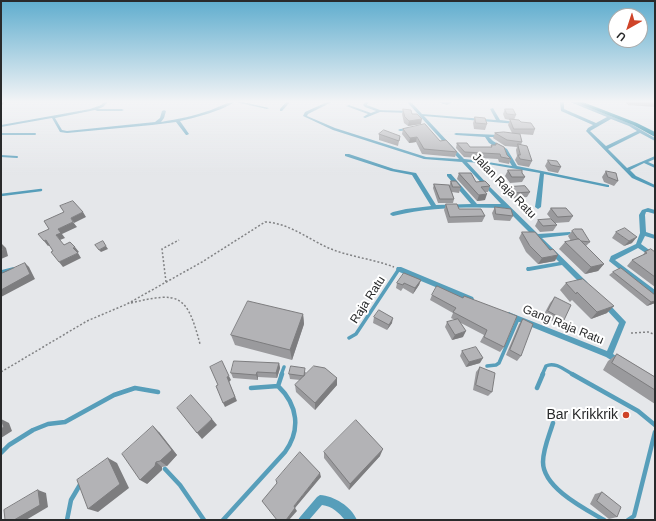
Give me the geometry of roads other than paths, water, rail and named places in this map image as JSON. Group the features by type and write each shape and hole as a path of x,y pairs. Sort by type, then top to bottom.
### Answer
{"street":[{"path":"58,126 63,132 122,126"},
{"path":"182,126 187,134"},
{"path":"328,126 426,158 462,160 515,167 607,186"},
{"name":"Jalan Raja Ratu","path":"429,126 590,290"},
{"path":"594,126 588,131 628,169 634,177 653,186"},
{"path":"632,126 655,140"},
{"path":"639,126 655,135"},
{"path":"400,130 419,128"},
{"path":"606,148 640,130"},
{"path":"456,134 499,136"},
{"path":"486,135 490,141 505,150 515,167"},
{"path":"347,155 398,172 414,174 435,208"},
{"path":"628,169 655,157"},
{"path":"645,162 655,167"},
{"path":"538,207 542,172"},
{"path":"449,175 475,205"},
{"path":"645,189 653,186"},
{"path":"393,214 435,208 475,205 507,206"},
{"path":"655,212 648,210 644,211 642,215 643,233 638,245 613,258 612,261 655,294"},
{"path":"537,236 568,233"},
{"path":"643,233 655,237"},
{"path":"638,245 655,257"},
{"path":"529,269 563,263"},
{"path":"399,269 476,301"},
{"path":"601,300 623,322 609,355 622,363"},
{"name":"Gang Raja Ratu","path":"504,313 609,355"},
{"path":"303,520 320,500 328,499 339,506 352,520"}],"lane":[{"path":"1,134 35,134"},
{"path":"1,156 17,157"},
{"path":"1,195 42,190"},
{"path":"1,272 15,268"},
{"name":"Raja Ratu","path":"349,338 356,334 399,269"},
{"path":"487,366 496,366 499,363 518,319"},
{"path":"537,388 546,366 550,364 556,365 638,411 655,425"},
{"path":"278,386 284,367"},
{"path":"223,520 279,458 292,440 296,426 294,412 286,392 278,386 251,388"},
{"path":"1,453 9,445 33,430 48,424 65,422 114,395 135,388 158,392"},
{"path":"553,423 543,458 543,469 549,480 575,504 604,520"},
{"path":"628,520 634,516 655,432"},
{"path":"165,469 180,485 204,520"},
{"path":"67,520 68,506 73,495 86,477"}],"place":[{"name":"Bar Krikkrik","path":"626,415"}]}
